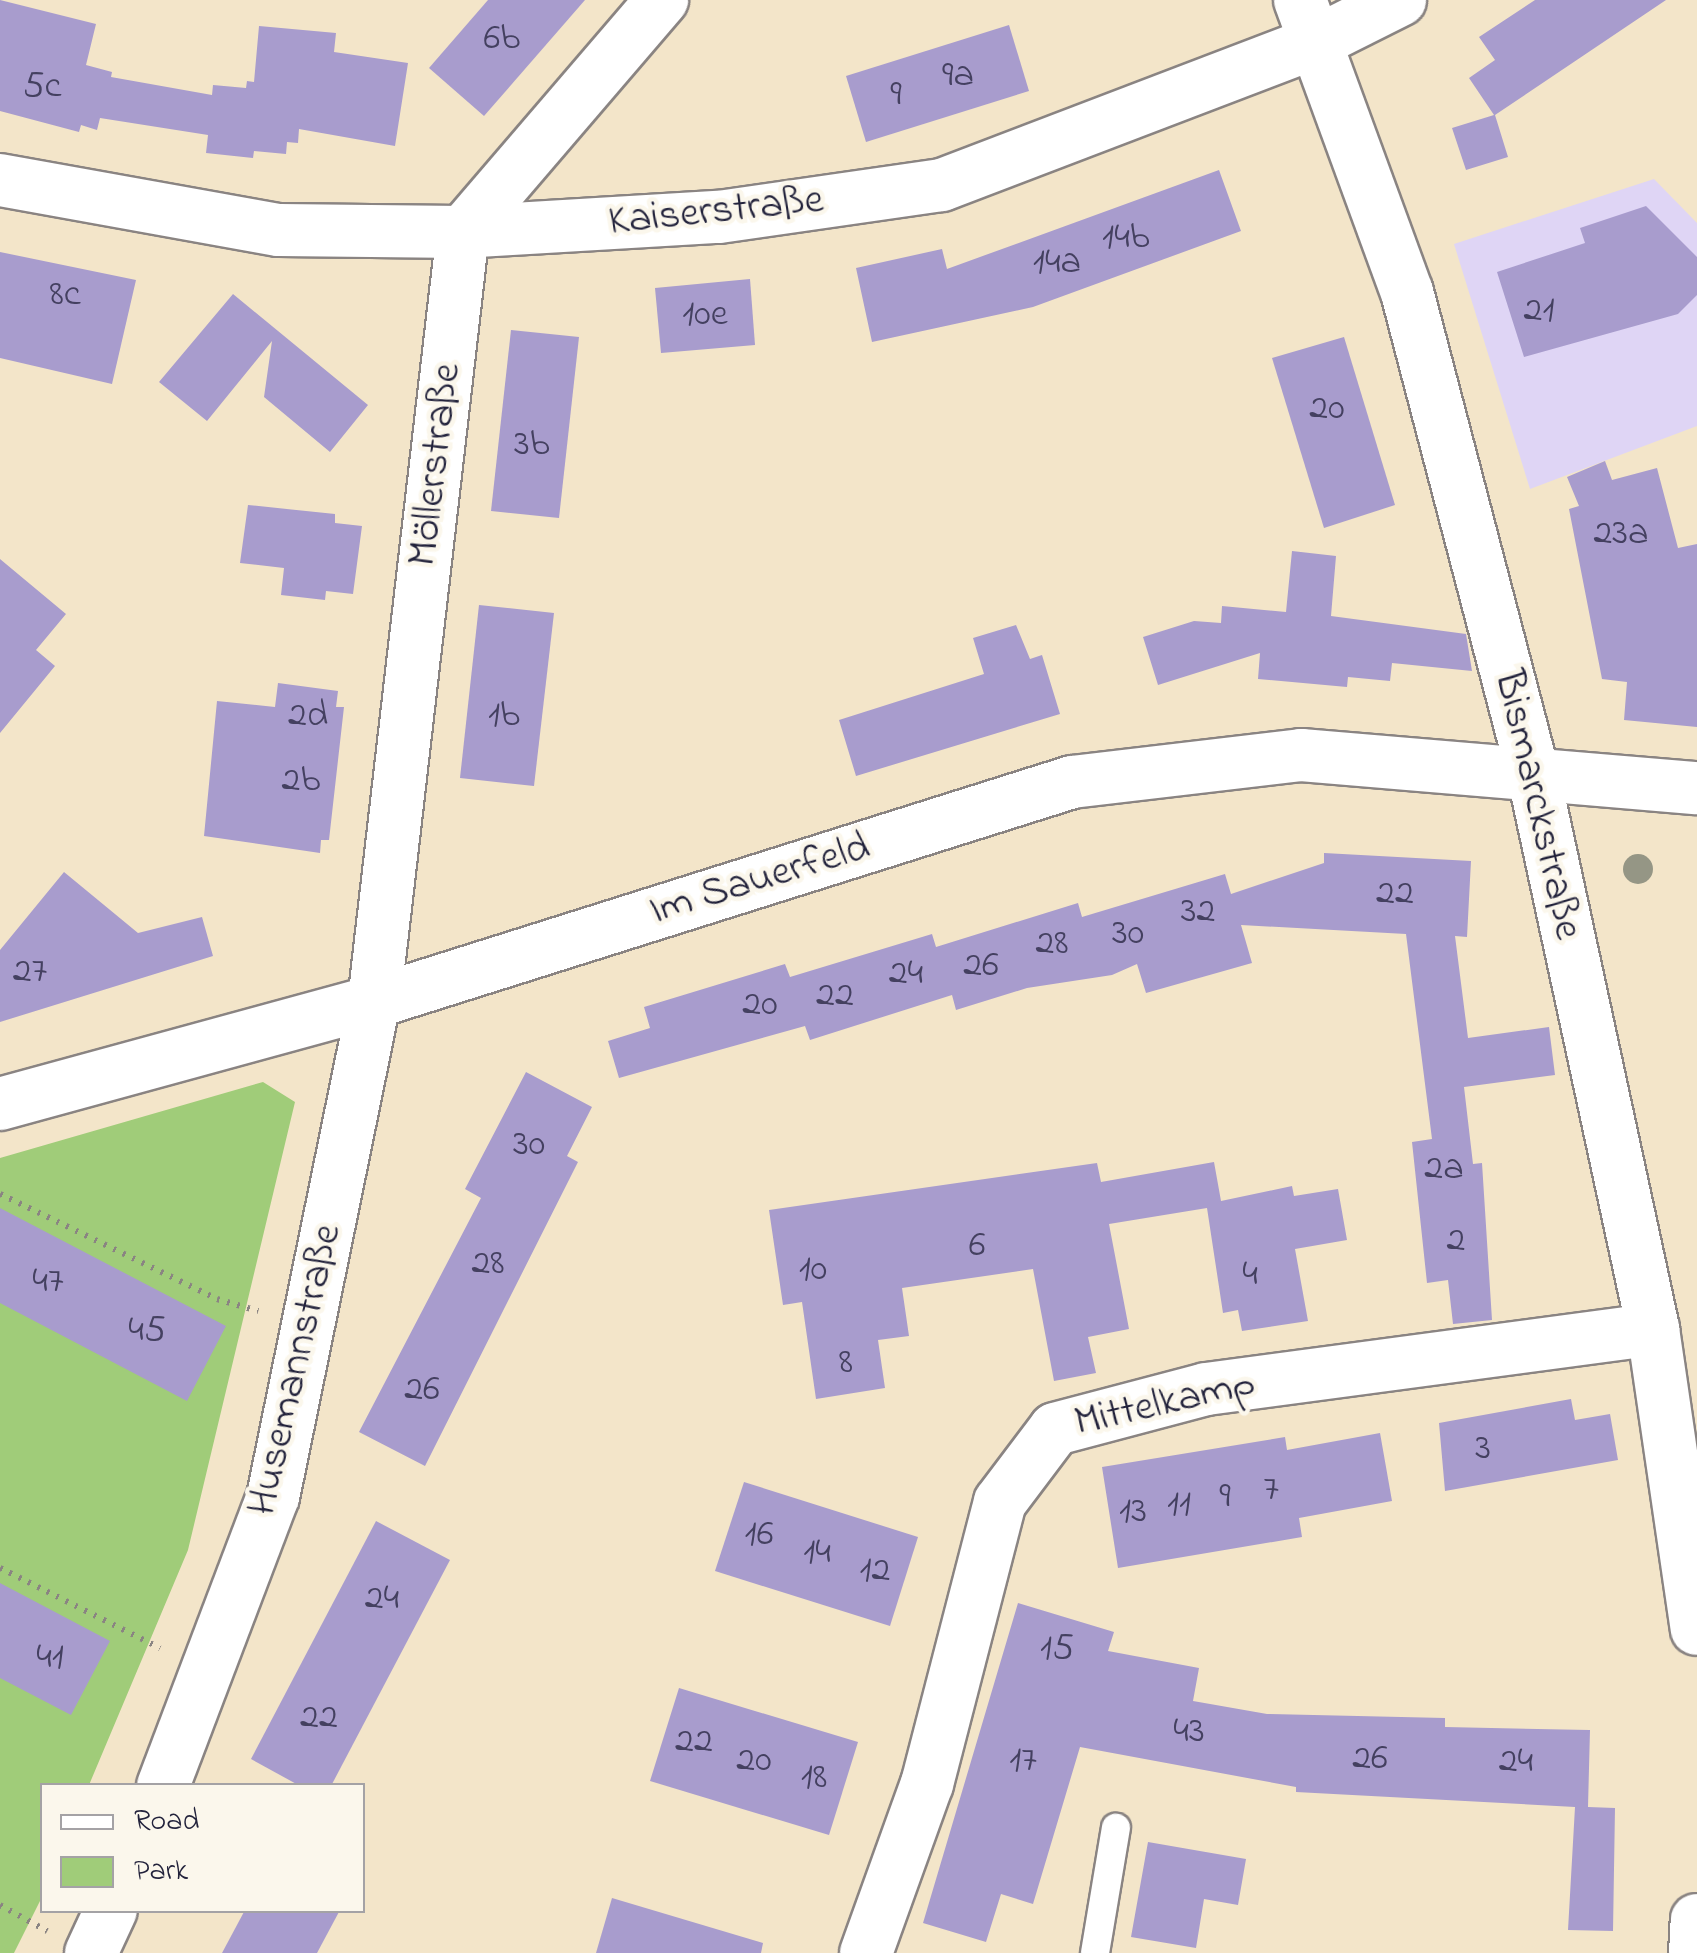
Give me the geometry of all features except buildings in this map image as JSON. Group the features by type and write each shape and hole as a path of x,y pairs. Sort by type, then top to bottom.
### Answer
{"street":[{"path":"463,232 662,0"},
{"name":"Kaiserstraße","path":"0,180 279,230 463,232 719,217 942,184 1308,21 1400,0"},
{"name":"Bismarckstraße","path":"1308,21 1408,292 1534,777 1654,1329 1697,1628"},
{"name":"Möllerstraße","path":"374,1002 463,232"},
{"name":"Im Sauerfeld","path":"0,1104 374,1002 1072,782 1301,755 1697,788"},
{"name":"Husemannstraße","path":"164,1783 274,1497 374,1002"},
{"name":"Mittelkamp","path":"866,1953 927,1784 1000,1502 1055,1429 1206,1389 1654,1329"},
{"path":"91,1953 110,1913"},
{"path":"1695,1953 1697,1920"}],"lane":[{"path":"1095,1953 1116,1828"}],"path":[{"path":"0,1194 217,1300 307,1325"},
{"path":"0,1568 206,1672"}],"shaded area":[{"path":"1654,179 1697,223 1697,426 1530,489 1454,244"}],"green space":[{"path":"263,1082 295,1102 188,1550 90,1783 40,1783 40,1901 14,1953 0,1953 0,1158"}]}
